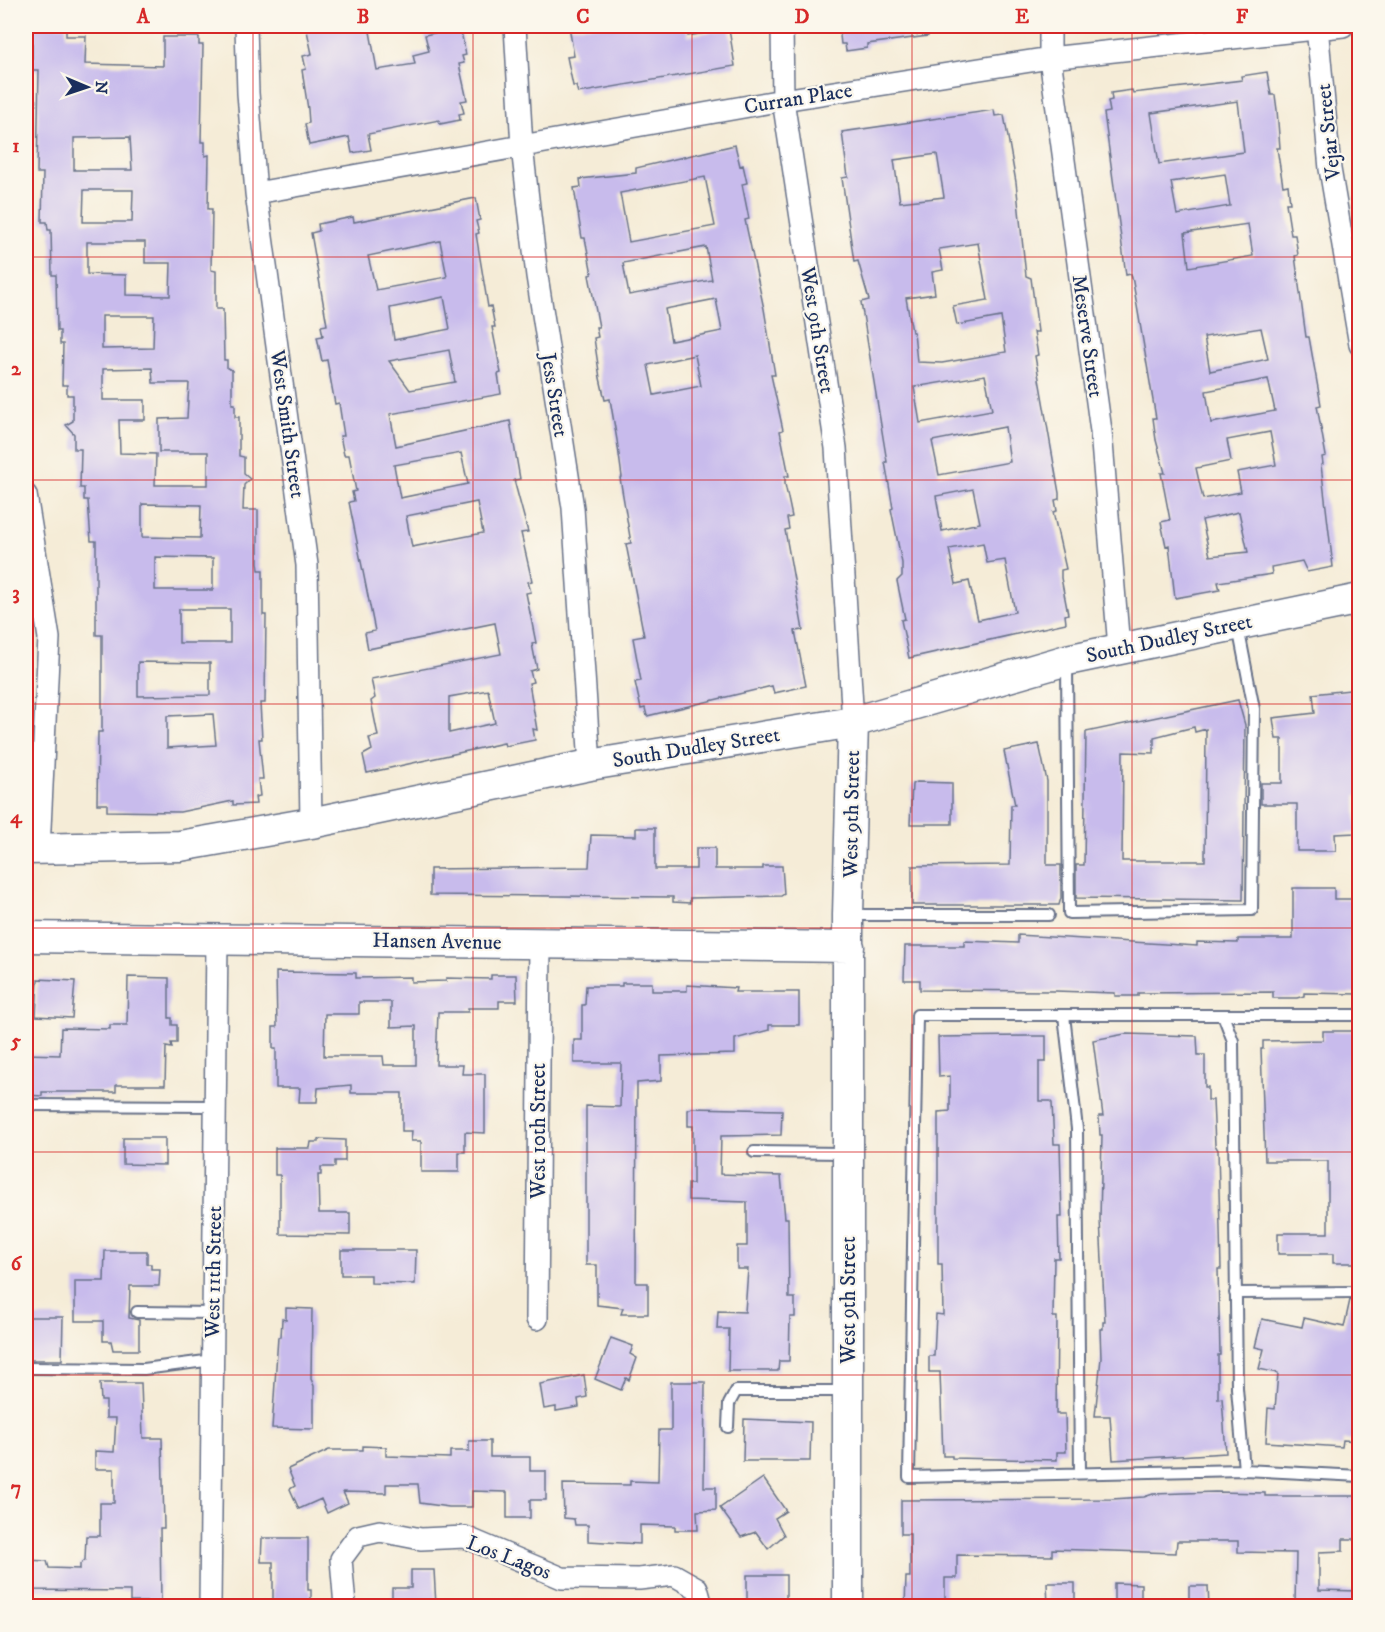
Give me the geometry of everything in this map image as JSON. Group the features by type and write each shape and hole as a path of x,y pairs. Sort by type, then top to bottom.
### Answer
{"street":[{"name":"West Smith Street","path":"246,26 248,93 256,193 307,565 311,823"},
{"name":"Jess Street","path":"515,26 522,147 537,276 573,508 590,765"},
{"name":"West 9th Street","path":"782,26 783,100 836,448 853,722 848,915 848,1606"},
{"name":"Meserve Street","path":"1050,26 1050,58 1101,431 1119,648"},
{"name":"Curran Place","path":"256,193 783,100 1050,58 1317,27 1343,26"},
{"name":"Vejar Street","path":"1317,27 1330,170 1359,345"},
{"path":"26,495 49,638 32,849"},
{"name":"South Dudley Street","path":"32,849 180,846 311,823 590,765 853,722 1067,660 1359,599"},
{"name":"Hansen Avenue","path":"26,937 849,947"},
{"name":"West 11th Street","path":"210,1606 217,938"},
{"name":"West 10th Street","path":"537,1319 540,942"},
{"name":"Los Lagos","path":"345,1606 341,1559 358,1536 380,1531 422,1539 465,1537 562,1578 639,1579 674,1575 700,1597"}],"lane":[{"path":"1067,660 1069,913 1252,910 1254,709 1238,624"},
{"path":"848,915 1049,915"},
{"path":"1359,1015 917,1015 909,1477 1244,1470 1359,1476"},
{"path":"1064,1015 1077,1129 1080,1473"},
{"path":"1223,1015 1233,1041 1237,1388 1244,1470"},
{"path":"26,1105 215,1106"},
{"path":"754,1152 848,1153"},
{"path":"1235,1293 1359,1292"},
{"path":"137,1312 213,1313"},
{"path":"26,1368 144,1369 213,1360"},
{"path":"728,1427 729,1404 736,1391 848,1391"}],"building":[{"path":"32,26 66,26 66,36 86,36 85,64 163,66 163,37 199,37 199,45 203,45 201,142 205,142 205,156 209,155 208,209 212,209 211,270 216,271 216,309 223,309 224,360 227,360 227,368 232,370 232,404 235,404 235,417 239,417 239,456 244,457 244,474 250,479 244,485 243,510 258,510 258,562 259,570 263,570 263,615 266,615 265,703 260,703 262,739 259,739 263,779 258,779 260,796 255,797 256,804 233,805 233,801 180,812 107,811 107,804 97,804 98,732 102,732 102,635 96,635 96,541 91,541 88,500 84,500 84,488 80,488 81,449 74,449 74,434 66,425 73,421 73,395 67,395 67,385 62,385 63,344 60,344 60,331 57,331 56,275 52,275 51,230 48,230 47,222 42,222 43,173 37,173 39,70 32,70","holes":["130,137 132,170 74,170 74,138","84,190 133,190 132,222 83,222","87,242 145,242 145,263 171,263 170,296 126,295 126,275 87,274","102,316 154,316 153,348 102,349","152,368 153,383 189,383 187,418 159,419 159,452 208,452 208,485 155,485 156,454 120,453 119,420 145,420 145,400 103,400 103,369","142,504 201,505 200,538 142,537","155,557 213,558 213,590 155,590","179,609 230,609 230,643 179,643","138,662 210,663 210,695 138,696","213,714 216,745 167,748 167,716"]},
{"path":"306,26 369,26 377,70 415,64 413,55 429,51 425,35 460,27 466,55 462,56 464,63 459,64 467,100 461,101 464,113 459,114 460,120 440,124 439,120 368,134 371,150 352,153 349,137 309,145 305,124 309,123 308,109 302,70 306,69 303,56 312,54"},
{"path":"569,26 686,26 688,36 729,29 735,66 578,93 576,86 573,86 567,57 574,56"},
{"path":"839,26 927,26 928,36 867,44 867,48 846,51 845,44 841,44"},
{"path":"1267,72 1271,95 1275,95 1280,148 1277,148 1283,186 1288,185 1290,203 1286,203 1291,235 1295,235 1298,255 1295,256 1306,337 1309,337 1321,405 1317,406 1326,456 1322,457 1323,464 1321,465 1333,567 1307,572 1302,561 1271,567 1272,574 1218,582 1220,590 1175,598 1169,545 1166,546 1161,522 1170,520 1161,473 1165,473 1156,440 1153,418 1156,418 1133,282 1131,274 1126,275 1104,113 1110,112 1108,101 1112,100 1111,93 1132,90 1133,93 1242,80 1241,76","holes":["1238,101 1244,152 1159,164 1151,113","1225,174 1230,206 1177,215 1171,182","1248,224 1253,256 1189,267 1185,233","1261,328 1268,359 1210,371 1204,337","1268,379 1275,411 1211,423 1206,391","1270,432 1276,465 1237,472 1241,492 1203,499 1196,468 1231,461 1227,440","1239,512 1248,552 1210,556 1202,520"]},
{"path":"994,110 995,116 1004,115 1016,182 1026,276 1031,278 1038,332 1034,332 1038,355 1035,356 1059,493 1059,499 1055,500 1057,511 1053,512 1066,569 1061,570 1061,578 1068,614 1065,615 1066,623 909,658 901,620 905,619 897,581 902,576 902,563 891,509 893,508 885,462 887,462 861,302 869,300 858,261 854,262 842,178 848,177 842,132","holes":["937,154 944,197 900,202 894,160","978,243 988,300 953,306 957,325 1001,317 1006,352 942,363 917,362 914,332 912,332 906,298 935,294 932,272 943,270 939,249","985,375 992,410 920,423 914,387","1005,427 1010,462 939,475 932,441","973,489 980,523 942,531 936,496","983,543 987,563 1005,560 1015,612 978,620 969,581 956,584 949,549"]},
{"path":"735,145 740,166 743,165 747,183 742,184 749,219 745,220 764,309 775,375 771,375 783,430 780,431 789,476 785,476 785,484 792,517 787,518 789,529 785,530 803,630 795,631 806,686 774,693 772,686 647,716 645,708 641,709 635,682 641,681 633,638 644,636 626,544 631,543 620,478 622,477 617,440 610,399 605,400 600,378 594,338 598,337 596,327 599,327 589,275 592,274 585,238 582,238 574,188 581,187 580,179 636,173 636,168","holes":["705,177 715,226 629,242 620,193","706,247 712,280 629,295 623,263","716,299 722,331 671,341 665,309","695,355 701,386 654,395 648,365"]},
{"path":"476,198 480,220 476,221 479,233 476,234 488,307 491,306 495,327 492,327 501,373 498,374 501,394 390,414 396,446 510,421 520,479 514,480 528,532 521,533 532,581 528,582 531,592 526,593 536,643 532,644 537,669 530,671 533,682 529,683 537,730 533,729 535,740 505,746 504,743 367,773 363,755 372,750 369,738 378,736 371,701 375,698 371,679 501,654 495,623 368,649 365,633 375,631 349,502 354,501 352,492 356,491 349,455 344,455 340,436 344,436 339,403 335,404 327,360 322,361 317,337 323,336 321,326 327,325 311,233 319,231 318,224 353,217 354,222","holes":["440,241 447,277 376,290 368,256","444,297 450,329 394,340 390,308","449,350 455,382 410,390 389,361","461,453 468,484 400,498 394,465","477,502 483,533 412,547 406,516","488,690 495,723 449,733 449,697"]},
{"path":"1359,689 1359,795 1356,795 1356,833 1335,834 1336,851 1297,851 1297,804 1261,804 1261,783 1282,783 1282,739 1276,739 1273,718 1315,713 1313,694"},
{"path":"1238,700 1245,725 1243,900 1076,898 1076,865 1084,865 1086,732","holes":["1194,727 1195,732 1206,729 1205,861 1122,861 1123,752 1154,753 1154,737"]},
{"path":"1039,744 1047,781 1047,865 1061,865 1059,905 912,905 912,866 1010,865 1011,805 1015,805 1004,751"},
{"path":"917,782 952,783 952,824 910,824 912,784"},
{"path":"636,828 655,828 655,869 696,869 696,848 715,848 715,869 763,869 763,866 782,866 784,894 781,896 690,898 690,903 673,902 673,897 430,895 430,869 589,867 591,835 636,836"},
{"path":"1293,888 1334,888 1334,899 1355,899 1355,951 1359,951 1359,994 1304,993 1304,996 1297,998 1273,998 1273,992 1138,993 1138,996 1115,996 1115,993 1055,991 920,990 920,980 904,980 905,946 964,946 964,941 1018,943 1018,935 1197,946 1197,942 1238,943 1238,939 1293,939"},
{"path":"276,972 356,973 356,978 411,977 411,982 446,981 446,978 491,979 491,975 516,975 517,1001 499,1001 499,1008 468,1008 468,1012 438,1012 436,1065 463,1065 462,1074 485,1074 485,1133 465,1132 465,1152 459,1152 459,1172 421,1172 421,1141 411,1141 412,1131 402,1131 402,1093 351,1093 351,1085 318,1088 317,1102 299,1102 300,1088 276,1088 276,1049 273,1049 273,1027 277,1027","holes":["359,1002 391,1002 391,1027 416,1026 416,1065 384,1065 383,1056 324,1056 325,1014 359,1014"]},
{"path":"128,977 169,978 169,1018 172,1018 172,1025 177,1025 177,1043 171,1043 172,1048 166,1047 165,1085 116,1085 116,1092 42,1092 42,1096 26,1095 26,1054 60,1055 61,1028 110,1029 110,1025 127,1025"},
{"path":"38,979 75,981 72,1018 36,1016"},
{"path":"622,983 652,983 652,991 687,991 687,985 736,988 735,992 799,992 799,1025 769,1025 769,1030 735,1039 735,1054 661,1056 661,1081 637,1083 636,1283 648,1283 648,1314 621,1314 623,1308 597,1305 597,1265 586,1265 586,1106 620,1107 621,1063 574,1063 574,1040 582,1040 582,1005 585,1005 586,986 622,986"},
{"path":"1323,1031 1359,1031 1359,1263 1333,1263 1333,1254 1278,1254 1278,1233 1328,1233 1328,1161 1265,1161 1261,1049 1263,1049 1263,1041 1323,1040"},
{"path":"1125,1034 1197,1036 1198,1055 1205,1055 1205,1087 1208,1087 1208,1100 1213,1100 1215,1145 1218,1150 1221,1269 1218,1269 1220,1355 1218,1355 1218,1399 1222,1398 1226,1453 1113,1460 1110,1416 1095,1416 1101,1358 1100,1329 1103,1329 1103,1322 1105,1322 1100,1219 1102,1135 1100,1135 1099,1116 1103,1116 1093,1040"},
{"path":"1046,1036 1046,1062 1039,1062 1039,1101 1052,1103 1054,1144 1060,1144 1062,1217 1058,1217 1059,1258 1054,1258 1053,1317 1057,1317 1056,1414 1065,1414 1066,1452 1057,1452 1057,1460 943,1456 940,1372 929,1372 929,1356 934,1356 936,1314 943,1315 942,1264 938,1264 938,1112 950,1111 950,1076 939,1077 938,1037"},
{"path":"692,1108 782,1110 781,1135 721,1136 720,1174 781,1176 785,1218 788,1218 789,1298 795,1298 795,1317 790,1317 789,1361 779,1361 778,1371 728,1371 729,1329 717,1329 718,1311 745,1312 748,1269 737,1269 737,1246 747,1246 747,1202 688,1200 688,1184 693,1184 693,1126 688,1126 688,1110"},
{"path":"123,1138 165,1138 165,1165 123,1164"},
{"path":"319,1139 345,1140 345,1161 335,1161 335,1167 321,1167 321,1175 318,1175 319,1213 350,1213 350,1235 280,1234 280,1175 275,1175 275,1148 310,1148 311,1142 319,1142"},
{"path":"341,1250 416,1250 415,1284 371,1283 371,1275 341,1275"},
{"path":"105,1251 147,1251 147,1264 151,1264 151,1269 160,1269 159,1286 130,1286 129,1318 139,1320 139,1350 113,1350 111,1341 103,1341 103,1321 75,1321 75,1281 104,1281"},
{"path":"1350,1300 1359,1300 1359,1378 1355,1397 1359,1397 1359,1441 1343,1440 1342,1447 1266,1442 1268,1408 1275,1409 1278,1373 1259,1369 1264,1349 1255,1347 1262,1319 1302,1327 1304,1318 1344,1327"},
{"path":"286,1308 312,1309 311,1379 314,1386 314,1429 272,1428 278,1337 281,1337 282,1319 286,1320"},
{"path":"26,1317 63,1317 62,1360 26,1360"},
{"path":"611,1338 633,1346 630,1354 637,1358 629,1380 626,1378 621,1390 595,1379"},
{"path":"584,1375 587,1397 578,1399 579,1407 556,1411 556,1407 544,1409 540,1384"},
{"path":"671,1382 705,1382 704,1487 716,1487 716,1510 697,1511 698,1530 675,1530 675,1526 640,1525 640,1544 588,1541 588,1525 575,1525 574,1519 564,1518 563,1484 630,1485 630,1481 658,1482 659,1430 671,1430"},
{"path":"100,1383 141,1383 143,1438 162,1438 164,1528 160,1528 161,1602 130,1602 130,1591 26,1590 26,1560 47,1561 49,1568 80,1569 80,1564 85,1560 86,1536 100,1536 100,1503 114,1503 114,1469 95,1469 95,1451 114,1452 116,1418 106,1418 106,1401 101,1401"},
{"path":"744,1419 811,1422 810,1461 743,1461"},
{"path":"469,1441 490,1441 490,1457 530,1457 530,1471 546,1471 546,1500 530,1500 530,1518 507,1518 507,1492 472,1491 472,1507 449,1507 420,1503 418,1484 386,1484 386,1493 343,1492 348,1503 327,1513 321,1499 299,1509 290,1489 295,1486 288,1469 329,1450 363,1450 363,1446 386,1447 386,1456 450,1458 450,1451 469,1451"},
{"path":"763,1478 786,1511 775,1518 784,1535 768,1549 756,1532 741,1537 720,1508"},
{"path":"1265,1493 1265,1496 1359,1496 1359,1539 1343,1539 1343,1551 1319,1552 1319,1590 1359,1591 1359,1606 1295,1606 1296,1553 1238,1552 1238,1541 1177,1541 1176,1553 1052,1549 1052,1556 957,1555 957,1578 945,1578 945,1606 905,1606 906,1577 910,1577 910,1534 901,1534 901,1500 1112,1499 1144,1497 1153,1494"},
{"path":"262,1538 308,1538 308,1590 311,1590 311,1606 273,1606 273,1562 261,1562"},
{"path":"411,1570 434,1570 436,1606 392,1606 392,1588 411,1588"},
{"path":"747,1575 786,1575 786,1606 763,1606 763,1603 747,1602"},
{"path":"1047,1583 1075,1583 1075,1606 1048,1606"},
{"path":"1114,1583 1141,1584 1141,1606 1114,1606"},
{"path":"1189,1586 1208,1586 1209,1606 1189,1606"}]}
